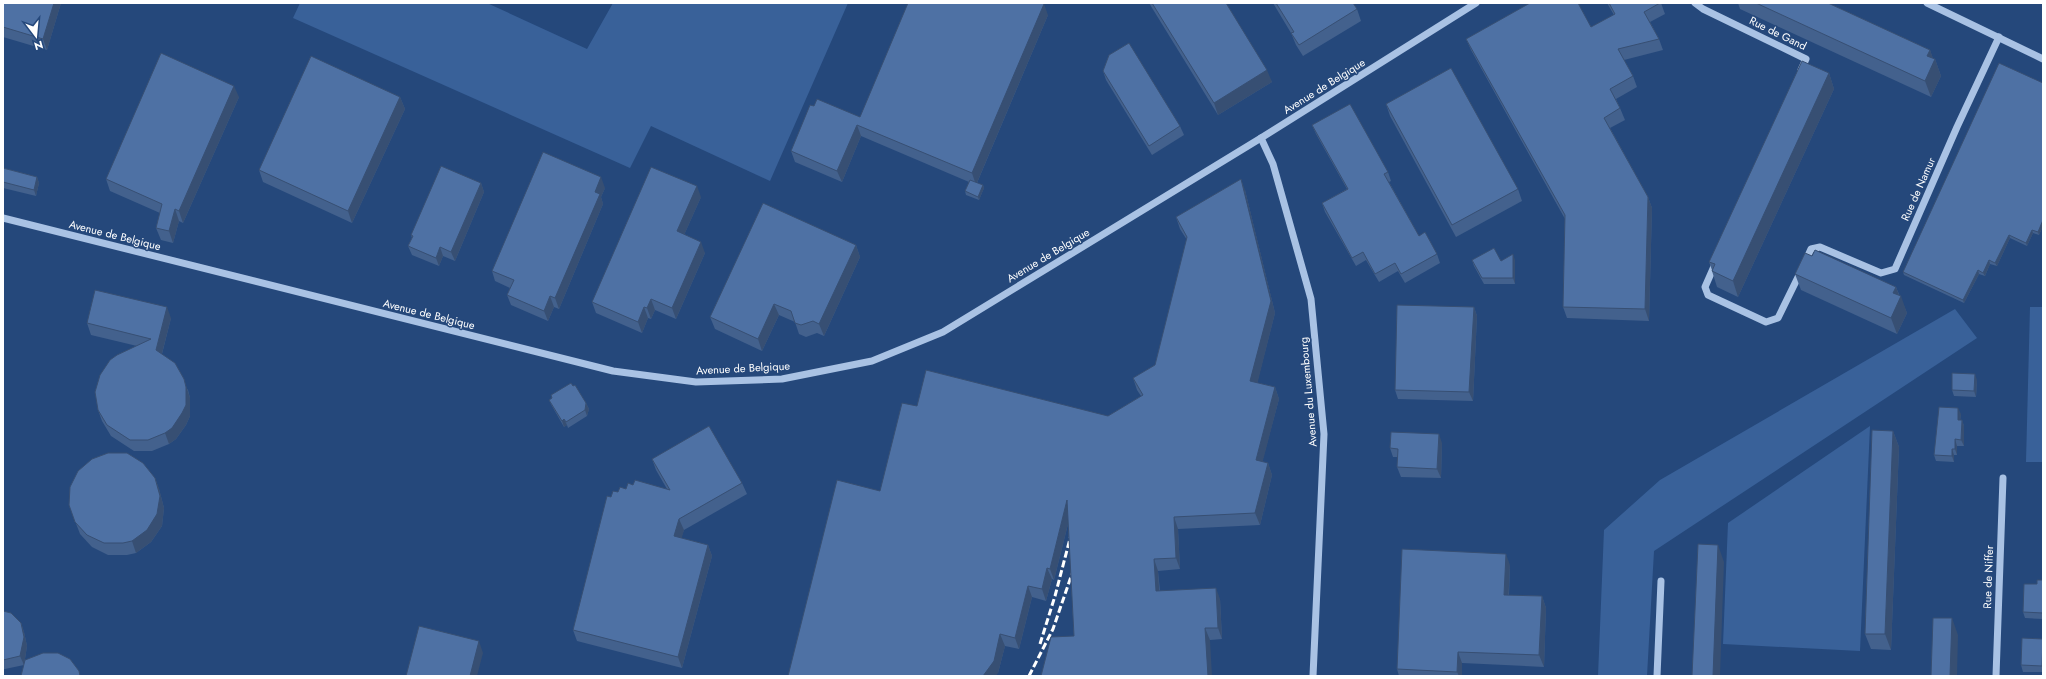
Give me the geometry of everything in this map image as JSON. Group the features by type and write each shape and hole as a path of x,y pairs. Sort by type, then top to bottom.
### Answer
{"street":[{"name":"Avenue de Belgique","path":"3,218 613,371 696,382 782,379 872,361 943,332 1261,138 1476,3"},
{"name":"Rue de Gand","path":"1695,3 1703,9 1806,59 1796,80"},
{"path":"1927,3 1942,6 2043,59"},
{"name":"Rue de Namur","path":"1720,251 1705,287 1708,295 1766,322 1778,318 1811,249 1820,247 1881,273 1895,269 1957,127 1999,37"},
{"name":"Avenue du Luxembourg","path":"1261,138 1273,164 1310,299 1324,434 1313,676"},
{"name":"Rue de Niffer","path":"1996,676 2003,478"},
{"path":"1657,676 1661,582"}],"shaded area":[{"path":"300,3 487,3 587,49 613,3 848,3 770,181 651,126 630,168 293,18"},
{"path":"2030,307 2043,307 2043,462 2026,462"},
{"path":"1955,309 1977,338 1654,551 1647,676 1598,676 1604,530 1660,480"},
{"path":"1870,426 1860,651 1723,644 1728,523"}],"building":[{"path":"3,3 54,3 43,39 3,27"},
{"path":"908,3 1044,4 972,173 857,125 837,171 791,151 810,105 814,106 817,99 860,117"},
{"path":"1152,3 1226,3 1267,70 1214,103"},
{"path":"1276,3 1353,3 1357,9 1299,45 1291,33 1294,32"},
{"path":"1530,3 1578,3 1591,27 1615,14 1609,3 1660,3 1644,12 1659,39 1618,49 1633,76 1610,89 1620,108 1604,118 1648,197 1645,309 1563,307 1565,215 1466,39"},
{"path":"1756,3 1828,3 1930,50 1927,56 1935,59 1925,81"},
{"path":"1129,43 1180,126 1149,146 1103,71 1109,55"},
{"path":"161,53 234,86 179,211 175,209 169,231 156,228 162,204 106,179"},
{"path":"311,56 400,97 348,211 259,170"},
{"path":"1802,61 1829,73 1733,281 1712,271 1715,264 1709,262"},
{"path":"1999,63 2043,83 2043,220 2038,232 2032,230 2026,243 2009,235 1995,263 1989,260 1983,273 1978,270 1963,300 1903,272"},
{"path":"1451,68 1518,189 1452,225 1386,104"},
{"path":"1350,104 1388,172 1384,174 1419,236 1425,232 1437,254 1401,274 1395,263 1375,274 1363,252 1352,258 1322,203 1348,189 1312,125"},
{"path":"543,152 601,177 595,192 600,194 555,298 550,296 544,311 507,295 514,280 492,271"},
{"path":"441,166 481,183 451,252 440,247 436,258 408,246 413,236 411,235"},
{"path":"651,167 697,186 677,231 701,242 672,308 651,299 647,308 644,307 638,322 592,302"},
{"path":"3,168 37,177 34,190 3,182"},
{"path":"1241,179 1271,301 1250,381 1275,387 1256,460 1268,463 1255,513 1174,517 1176,558 1154,559 1156,591 1216,588 1218,628 1205,628 1208,676 1041,676 1051,637 1074,636 1067,500 1050,569 1047,568 1042,589 1028,586 1015,638 1000,634 994,661 983,676 788,676 837,480 880,491 902,403 917,406 926,370 1108,416 1143,395 1133,378 1155,365 1187,237 1176,217"},
{"path":"970,180 983,185 978,197 965,191"},
{"path":"763,203 856,245 819,324 813,321 801,325 795,323 791,311 774,304 758,339 710,317"},
{"path":"1494,248 1501,261 1513,254 1513,278 1482,278 1472,260"},
{"path":"1815,250 1896,287 1893,293 1901,296 1891,318 1795,274 1805,253 1812,256"},
{"path":"95,290 167,307 156,350 175,363 184,379 186,387 186,405 172,428 165,433 148,440 130,440 107,425 98,410 95,392 100,375 110,360 117,355 151,339 87,323"},
{"path":"1397,305 1474,307 1469,392 1395,390"},
{"path":"1952,373 1975,374 1974,391 1952,390"},
{"path":"571,383 573,386 575,385 586,403 585,410 566,422 564,419 562,421 549,400 552,398 551,395"},
{"path":"1939,407 1958,408 1958,420 1962,420 1961,440 1955,439 1955,449 1952,449 1952,456 1934,455"},
{"path":"709,426 742,483 679,519 674,536 708,545 678,657 573,630 607,496 611,497 613,491 618,492 620,487 626,489 628,483 633,485 635,480 670,490 652,459"},
{"path":"1872,430 1893,431 1885,634 1865,634"},
{"path":"1391,432 1439,434 1437,469 1397,467 1398,449 1390,448"},
{"path":"108,453 127,453 143,463 155,478 160,496 157,514 147,530 132,541 123,543 104,543 87,535 75,522 69,505 70,487 78,471 92,459"},
{"path":"1698,544 1718,545 1713,676 1692,676"},
{"path":"1402,549 1506,554 1504,595 1542,596 1539,655 1458,652 1457,672 1397,669"},
{"path":"2037,580 2043,580 2043,613 2023,612 2024,584 2037,584"},
{"path":"3,611 11,613 21,623 24,637 20,656 3,660"},
{"path":"1933,618 1952,618 1950,676 1931,676"},
{"path":"419,626 479,641 470,676 406,676"},
{"path":"2022,638 2043,639 2042,666 2021,665"},
{"path":"43,653 58,653 70,659 79,671 80,676 21,676 25,660"}],"railway":[{"path":"1040,644 1055,596 1072,531"},
{"path":"1029,676 1053,629 1074,568"}]}
